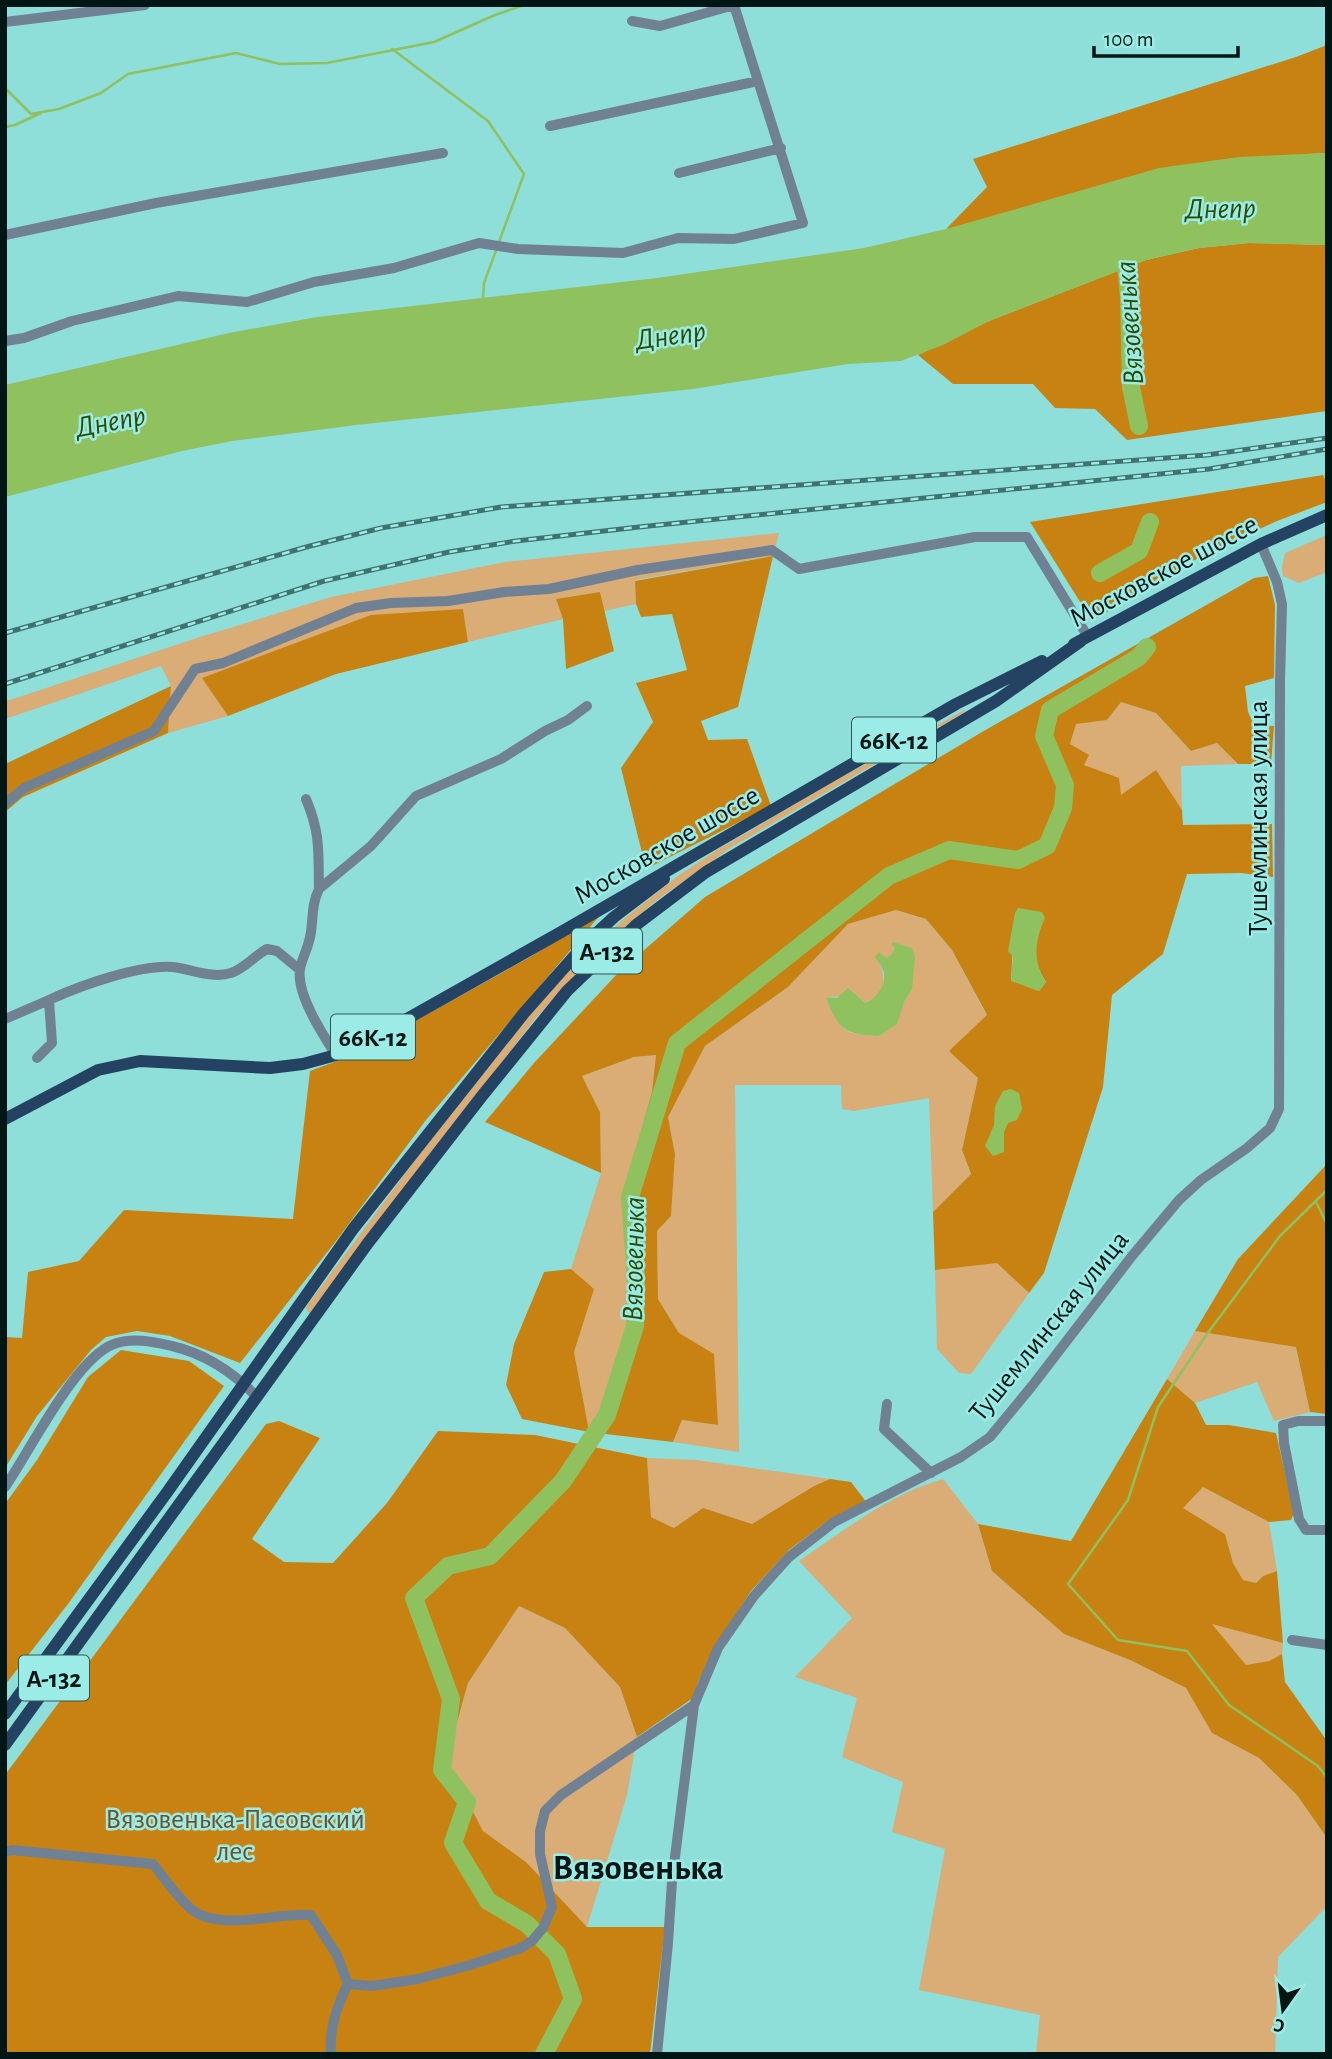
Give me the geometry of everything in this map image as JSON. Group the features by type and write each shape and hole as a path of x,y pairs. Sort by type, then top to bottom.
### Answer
{"main road":[{"name":"Московское шоссе","path":"5,1119 98,1070 140,1061 270,1068 303,1064 336,1055 398,1024 540,945 956,704 1085,639 1261,544 1327,515"},
{"name":"А-132","path":"5,1745 361,1253 482,1096 567,991 603,954 636,925 706,872 996,701 1085,639"},
{"name":"А-132","path":"5,1714 354,1229 552,979 614,917 709,845"}],"street":[{"path":"5,22 145,5"},
{"path":"5,341 24,338 72,321 178,296 247,302 314,282 394,268 479,243 518,249 623,253 678,238 734,239 803,223 734,5 660,26 632,21"},
{"path":"550,126 758,81"},
{"path":"679,173 781,148"},
{"path":"5,235 156,203 443,153"},
{"path":"5,804 24,788 154,731 195,669 223,663 356,608 549,589 638,570 772,550 799,569 975,537 1027,537 1085,639"},
{"name":"Тушемлинская улица","path":"657,2054 672,1881 694,1705 718,1648 754,1596 789,1558 834,1522 961,1457 990,1437 1179,1200 1270,1128 1279,1110 1282,604 1277,582 1261,544"},
{"path":"336,1055 314,1019 302,986 300,970 308,952 314,898 319,889 371,846 416,796 502,759 587,706"},
{"path":"306,799 316,823 320,849 319,889"},
{"path":"5,1019 77,987 153,969 171,967 212,974 230,973 267,949 277,951 300,970"},
{"path":"37,1058 52,1043 49,1000"},
{"path":"5,1487 52,1409 97,1353 114,1344 142,1340 189,1350 229,1370 257,1397"},
{"path":"887,1404 884,1429 931,1473"},
{"path":"1327,1421 1298,1421 1283,1425 1283,1443 1300,1519 1306,1530 1327,1530"},
{"path":"1292,1640 1327,1645"},
{"path":"348,1984 372,1986 418,1979 521,1948 532,1941 543,1928 552,1907 540,1854 540,1831 545,1811 561,1795 694,1705"},
{"path":"5,1852 12,1850 153,1864 193,1910 206,1917 227,1920 311,1915 337,1955 348,1984 336,2008 330,2042 331,2054"}],"shaded area":[{"path":"779,533 773,556 635,580 636,604 604,611 600,592 556,599 563,619 468,642 463,609 203,678 228,716 168,733 171,686 161,666 5,719 5,701 331,597 505,562"},
{"path":"1327,535 1327,572 1299,583 1283,576 1285,553"},
{"path":"1121,702 1156,713 1191,751 1217,743 1238,764 1181,766 1182,810 1170,794 1121,795 1084,764 1070,744 1076,723 1107,720"},
{"path":"966,709 732,847 657,900 598,950 535,1019 309,1314 306,1307 419,1155 530,1015 560,980 620,922 679,875 717,850 838,779"},
{"path":"896,910 926,919 952,950 987,1016 978,1078 962,1150 971,1174 933,1212 929,1098 854,1111 842,1109 841,1085 735,1085 739,1452 673,1442 682,1420 717,1425 679,1333 658,1299 657,1231 671,1216 675,1154 668,1117 705,1046 788,987 848,924","holes":["895,948 912,990 896,1024 879,1036 849,1032 840,1024 826,997 857,996 865,1003 873,999 882,988 883,982 882,970 876,956 886,959"]},
{"path":"656,1055 652,1092 623,1196 628,1237 628,1324 601,1412 589,1432 574,1352 593,1289 571,1269 601,1173 600,1112 582,1076 634,1057"},
{"path":"997,1262 1029,1293 971,1374 959,1373 937,1349 935,1270"},
{"path":"1195,1331 1296,1347 1310,1412 1274,1421 1257,1382 1195,1403 1167,1379"},
{"path":"647,1458 696,1460 830,1479 752,1524 703,1508 674,1528 651,1517"},
{"path":"943,1479 978,1524 992,1571 1064,1634 1130,1660 1186,1688 1212,1733 1259,1758 1297,1795 1327,1838 1327,1906 1278,1957 1275,2054 1036,2054 1040,2015 919,1990 945,1849 892,1832 903,1782 842,1757 857,1698 795,1677 852,1618 799,1561 886,1503"},
{"path":"1203,1487 1269,1522 1277,1571 1263,1576 1256,1583 1243,1580 1233,1563 1225,1534 1182,1508"},
{"path":"519,1606 565,1628 620,1687 637,1737 627,1795 587,1927 526,1862 483,1831 468,1802 444,1769 468,1683"},
{"path":"1211,1623 1283,1643 1282,1654 1269,1661 1246,1665"}],"green space":[{"path":"1327,45 1327,153 1308,154 946,229 987,187 973,159"},
{"path":"1249,243 1327,245 1327,411 1127,440 1095,409 1055,408 1033,384 953,384 918,355 989,321 1146,260 1199,248"},
{"path":"1323,475 1327,484 1327,502 1277,521 1205,554 1092,621 1030,522"},
{"path":"773,556 738,707 701,721 708,740 747,739 771,806 646,869 621,768 653,722 636,683 687,670 672,614 641,617 636,604 635,581"},
{"path":"1268,576 1275,605 1274,678 1245,686 1248,712 1254,725 1274,726 1271,764 1238,764 1217,743 1191,751 1156,713 1121,702 1107,720 1076,724 1070,744 1089,755 1084,765 1119,778 1121,795 1156,770 1182,810 1183,825 1272,824 1273,877 1241,873 1187,874 1163,954 1112,995 1103,1087 1044,1273 1029,1293 997,1263 935,1270 933,1212 971,1174 962,1150 978,1078 949,1051 987,1015 952,950 926,919 896,910 848,924 788,987 705,1046 668,1117 675,1154 671,1216 657,1231 658,1299 679,1333 714,1354 718,1425 682,1420 673,1442 589,1432 522,1419 506,1385 514,1344 544,1272 571,1269 594,1289 574,1352 589,1431 601,1412 628,1324 628,1237 623,1196 652,1092 656,1055 634,1057 582,1076 600,1112 601,1173 485,1122 534,1063 619,972 705,897 982,732 1254,578","holes":["1015,913 1044,918 1038,935 1036,958 1046,982 1039,991 1011,980"]},
{"path":"600,592 614,651 566,669 563,619 556,599"},
{"path":"463,609 468,642 336,674 228,716 202,678 371,615"},
{"path":"171,686 168,733 23,797 5,812 5,764"},
{"path":"602,913 426,1120 240,1363 170,1336 137,1331 106,1337 91,1350 37,1416 5,1468 5,1337 22,1338 28,1272 79,1261 124,1210 293,1219 310,1071 356,1054 530,957"},
{"path":"1327,1164 1327,1414 1310,1412 1296,1347 1195,1331 1238,1259"},
{"path":"121,1350 189,1361 224,1386 68,1604 5,1685 5,1504 37,1460 88,1377"},
{"path":"1167,1379 1195,1403 1206,1425 1229,1425 1276,1433 1294,1513 1291,1520 1269,1522 1203,1487 1183,1508 1225,1534 1233,1563 1243,1580 1256,1583 1263,1576 1277,1571 1283,1643 1212,1624 1246,1665 1269,1661 1282,1654 1285,1682 1327,1741 1327,1838 1297,1795 1259,1758 1212,1733 1186,1688 1130,1660 1064,1634 992,1571 978,1524 1071,1541"},
{"name":"Вязовенька-Пасовский лес","path":"279,1421 320,1438 252,1539 284,1562 333,1563 387,1503 438,1431 535,1435 647,1458 651,1517 674,1528 703,1508 752,1524 830,1479 851,1482 867,1503 830,1519 789,1550 751,1591 717,1644 693,1698 637,1737 620,1687 565,1628 519,1606 468,1683 444,1769 468,1802 483,1831 526,1862 587,1927 665,1927 650,2054 5,2054 5,1775 266,1424"}],"water":[{"name":"Днепр","path":"1327,153 1327,245 1249,243 1199,248 1146,260 989,321 943,345 901,361 848,364 693,389 232,441 182,451 5,497 5,385 229,333 317,317 657,278 864,248 946,229 1159,168 1239,157"},
{"path":"1018,908 1042,912 1045,918 1036,950 1046,982 1039,991 1011,981 1013,957 1008,951"},
{"path":"893,942 912,948 915,957 912,990 905,1000 897,1024 879,1036 858,1034 844,1028 834,1017 826,997 837,998 848,988 865,1003 873,998 882,987 884,978 883,969 875,957 879,952 886,958 891,955 895,948 891,944"},
{"path":"1011,1089 1019,1093 1022,1109 1017,1120 1008,1123 1004,1132 1004,1152 993,1156 985,1146 994,1125 995,1106 1003,1091"}],"waterway":[{"path":"5,88 31,114 59,109 101,93 128,74 236,53 280,64 327,63 434,42 524,5"},
{"path":"392,49 488,121 524,174 499,242"},
{"path":"5,127 41,113"},
{"name":"Вязовенька","path":"1124,245 1129,297 1131,387 1139,426"},
{"path":"483,298 484,283 497,248"},
{"name":"Вязовенька","path":"1100,573 1139,551 1150,522"},
{"name":"Вязовенька","path":"544,2054 573,1999 557,1954 527,1924 488,1901 453,1843 467,1802 442,1770 451,1699 414,1598 448,1566 490,1556 563,1481 607,1415 635,1326 636,1279 630,1197 677,1043 889,876 949,850 1018,860 1047,846 1063,808 1065,785 1044,736 1050,710 1139,657 1147,647"},
{"path":"1327,1190 1280,1236 1207,1334 1158,1407 1128,1500 1068,1584 1118,1640 1187,1651 1229,1705 1318,1766 1327,1778"},
{"path":"1316,1202 1327,1224"}],"railway":[{"path":"5,633 310,546 381,528 501,507 1207,455 1327,438"},
{"path":"5,684 324,581 449,552 516,541 639,527 1209,469 1327,449"}],"district":[{"name":"Вязовенька","path":"638,1867"}]}
